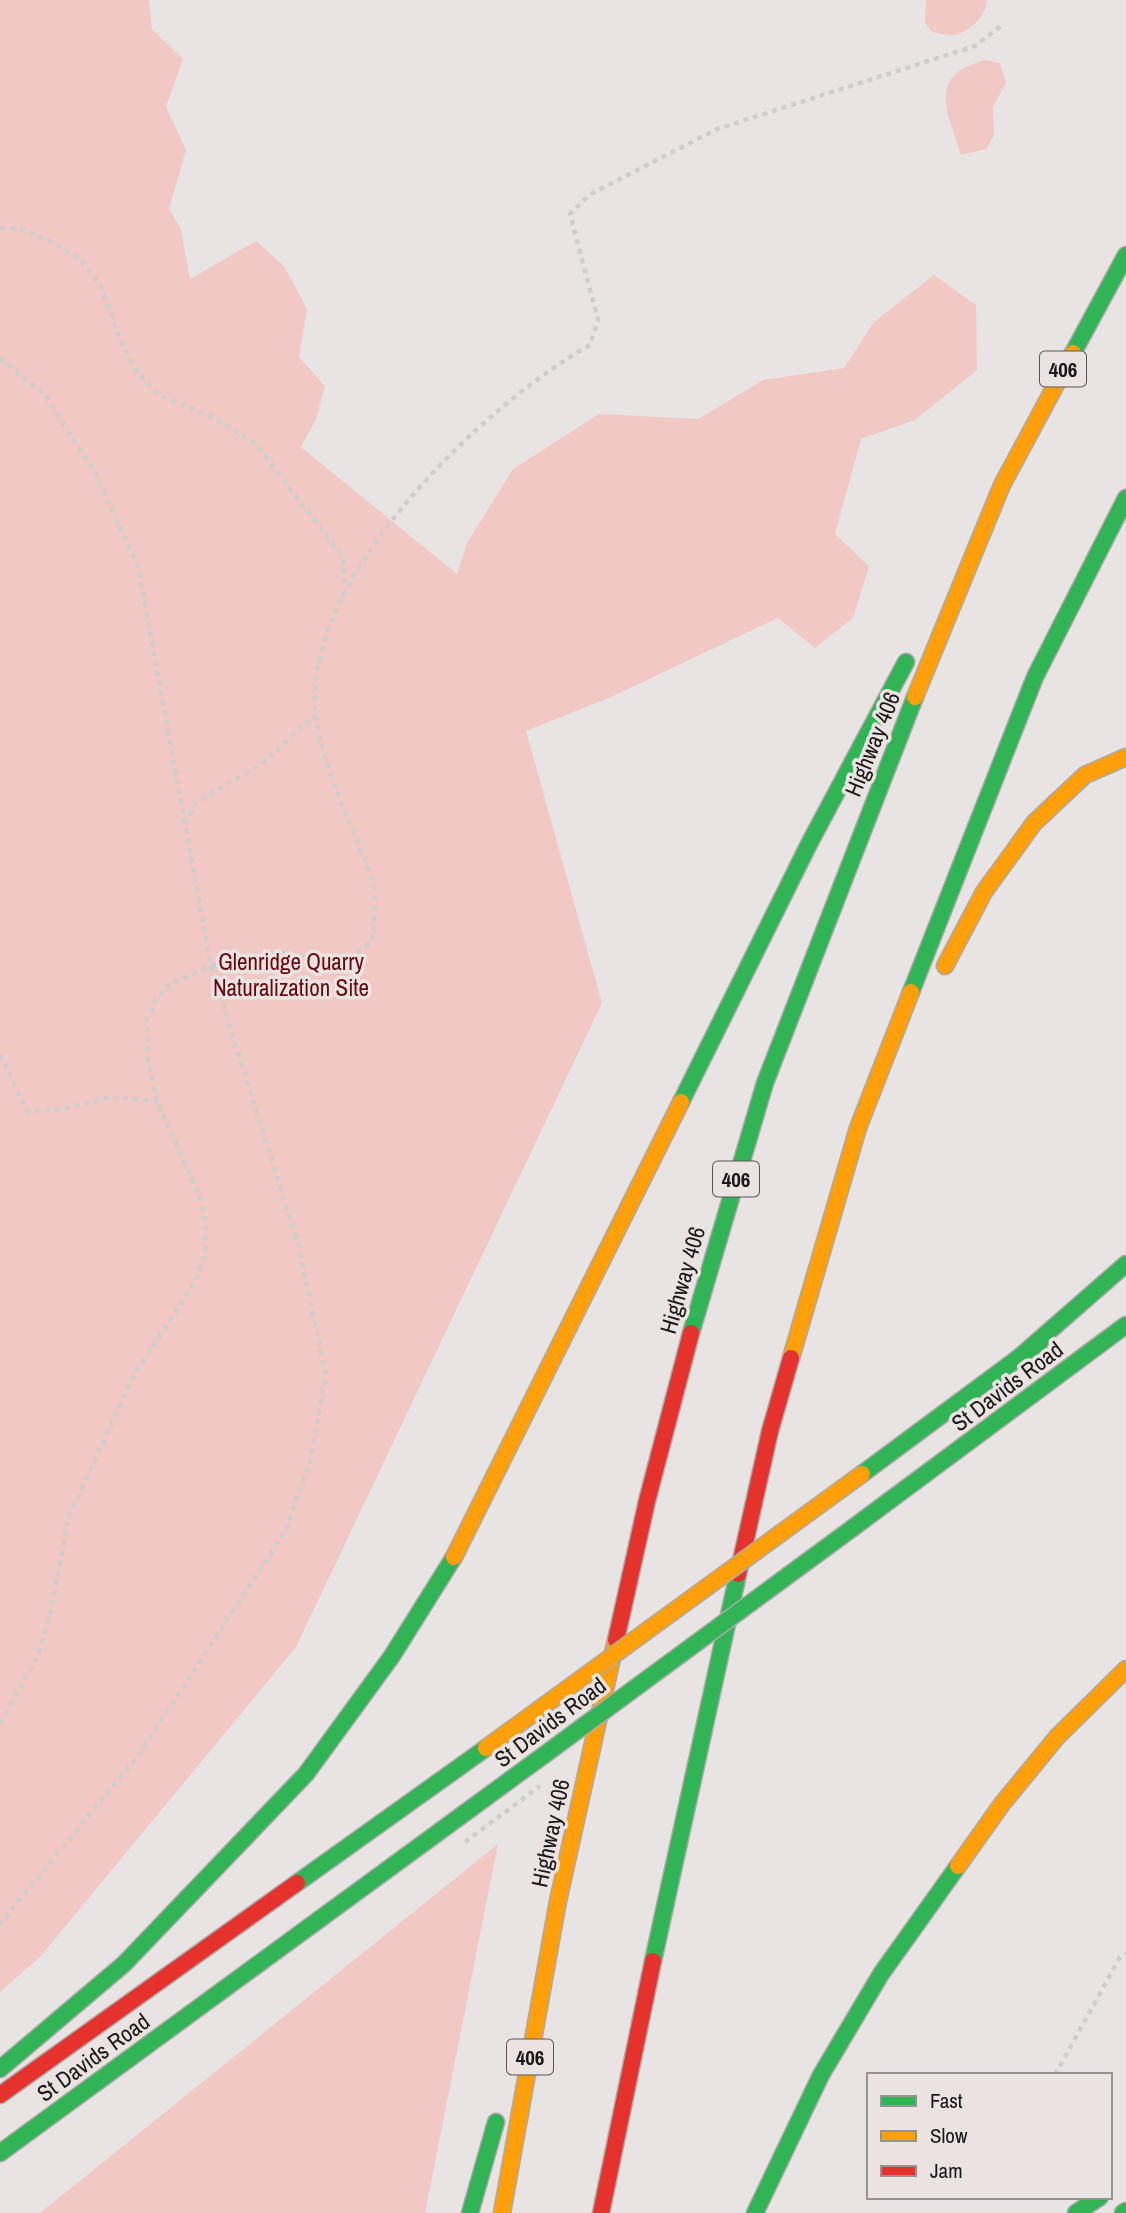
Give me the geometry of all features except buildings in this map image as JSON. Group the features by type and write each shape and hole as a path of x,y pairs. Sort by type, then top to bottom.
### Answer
{"main road":[{"name":"Highway 406","path":"502,2213 558,1901 647,1501 708,1269 765,1083 861,830 1002,485 1126,255"},
{"path":"925,628 1002,485"},
{"path":"601,2213 678,1837 770,1431 858,1128 1035,677 1126,498"},
{"path":"0,2069 124,1964 296,1784 392,1656 459,1549 808,844 912,652"},
{"path":"858,1128 984,892 1034,823 1085,775 1126,757"},
{"path":"1015,1361 1126,1264"},
{"name":"St Davids Road","path":"0,2095 486,1748 1126,1278"},
{"name":"St Davids Road","path":"0,2153 476,1806 1126,1325"},
{"path":"754,2213 821,2075 881,1974 1002,1804 1057,1737 1126,1669"},
{"path":"512,2065 558,1901"},
{"path":"470,2213 500,2105"},
{"path":"1076,2213 1097,2199"}],"path":[{"path":"0,1723 15,1699 42,1643 53,1604 61,1547 69,1516 134,1375 196,1281 205,1254 206,1223 200,1197 157,1101 148,1059 147,1020 155,1000 167,986 211,966 276,953 342,961 372,942 374,887 321,744 316,715 319,663 345,588 377,537 427,481 512,400 555,365 590,345 598,320 570,214 589,195 717,129 975,46 1001,26"},
{"path":"0,228 21,229 52,242 79,258 100,285 121,342 137,372 159,395 213,417 256,444 343,557 345,588"},
{"path":"0,358 45,395 94,471 138,566 211,966 298,1244 326,1375 310,1461 285,1532 139,1754 0,1924"},
{"path":"185,824 196,803 261,764 316,715"},
{"path":"0,1055 27,1111 63,1109 110,1097 157,1101"},
{"path":"1056,2073 1120,1957 1126,1953"}],"green space":[{"name":"Glenridge Quarry Naturalization Site","path":"0,0 149,0 152,29 183,59 166,107 186,150 169,209 181,229 190,279 256,241 284,266 307,309 299,357 325,386 316,419 301,447 457,574 467,543 513,469 599,414 698,419 763,380 844,368 874,322 934,275 976,305 977,370 915,420 861,439 835,534 869,566 853,618 815,648 778,618 611,697 526,731 602,1003 296,1647 40,1957 0,1992"},
{"path":"926,0 987,0 984,12 977,22 967,30 952,35 932,32 925,23"},
{"path":"984,60 1000,63 1006,83 993,107 994,135 986,149 961,155 947,110 948,86 954,76 966,67"},
{"path":"498,1844 425,2213 40,2213"}],"traffic: fast":[{"path":"1073,353 1126,255"},
{"path":"911,992 1035,677 1126,498"},
{"path":"681,1102 809,844 906,662"},
{"path":"691,1333 765,1083 915,697"},
{"path":"1015,1361 1126,1264"},
{"path":"854,1527 1126,1325"},
{"path":"862,1474 1040,1342"},
{"path":"544,1755 854,1527"},
{"path":"0,2069 124,1964 306,1774 392,1656 454,1557"},
{"path":"653,1961 738,1574"},
{"path":"297,1883 486,1748"},
{"path":"0,2153 544,1755"},
{"path":"755,2213 821,2075 881,1974 958,1866"},
{"path":"470,2213 496,2122"},
{"path":"1076,2213 1097,2199"}],"traffic: slow":[{"path":"915,697 1002,485 1073,353"},
{"path":"945,966 984,892 1034,823 1085,775 1126,757"},
{"path":"791,1358 858,1128 911,992"},
{"path":"454,1557 681,1102"},
{"path":"486,1748 862,1474"},
{"path":"502,2213 558,1901 616,1640"},
{"path":"958,1866 1002,1804 1057,1737 1126,1669"}],"traffic: jam":[{"path":"616,1640 647,1501 691,1333"},
{"path":"738,1574 770,1431 791,1358"},
{"path":"0,2095 297,1883"},
{"path":"601,2213 653,1961"}]}
